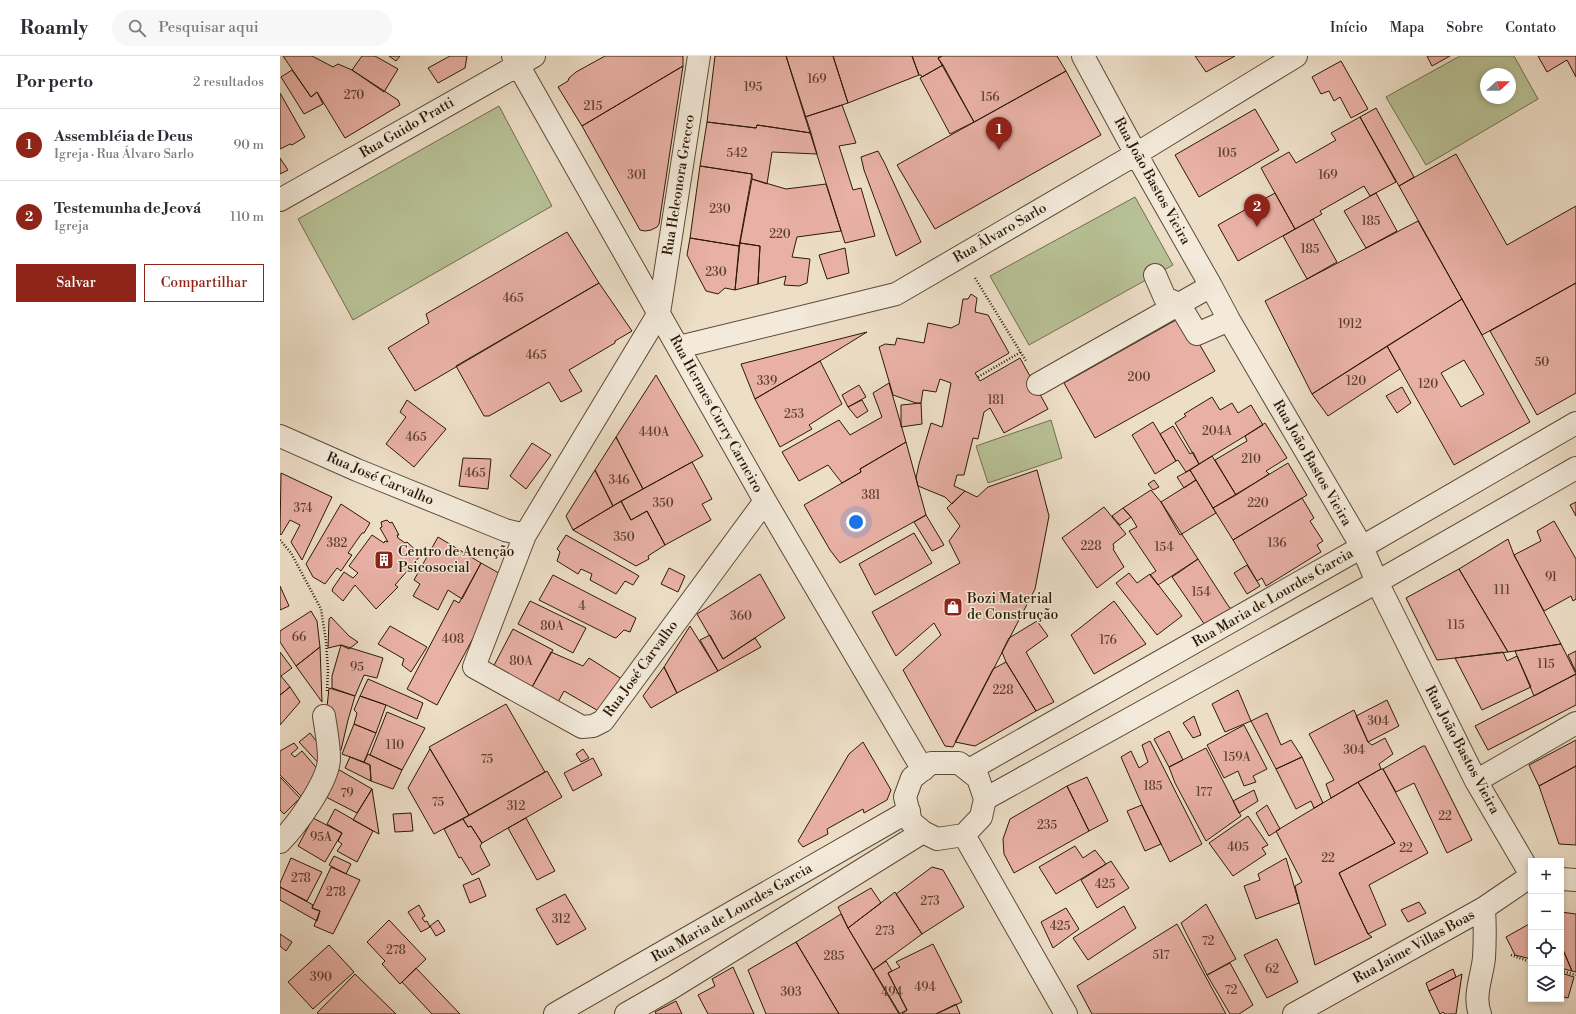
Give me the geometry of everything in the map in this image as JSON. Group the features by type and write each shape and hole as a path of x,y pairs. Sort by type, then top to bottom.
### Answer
{"street":[{"name":"Rua Heleonora Grecco","path":"659,313 699,56"},
{"name":"Rua João Bastos Vieira","path":"1083,56 1229,320 1362,547 1377,582 1476,781 1528,871"},
{"name":"Rua Álvaro Sarlo","path":"679,347 896,294 1136,154 1296,56"},
{"name":"Rua Hermes Curry Carneiro","path":"522,59 659,313 765,501 922,770"},
{"name":"Rua Guido Pratti","path":"280,200 522,59"},
{"path":"1155,275 1165,298 1179,304 1197,334 1229,320"},
{"path":"1038,384 1211,286"},
{"name":"Rua José Carvalho","path":"659,313 525,535 474,667 582,726 593,726 603,721 765,501"},
{"name":"Rua Maria de Lourdes Garcia","path":"969,770 1362,547 1576,423"},
{"name":"Rua José Carvalho","path":"280,436 364,473 505,530 525,535"},
{"path":"985,799 1377,582 1576,468"},
{"path":"280,842 310,804 325,776 329,760 324,716"},
{"path":"1476,781 1576,722"},
{"path":"931,762 959,763 969,770 978,778 985,799 981,818 964,835 936,840 911,822 905,797 912,778 931,762"},
{"name":"Rua Maria de Lourdes Garcia","path":"555,1014 908,811"},
{"name":"Rua Maria de Lourdes Garcia","path":"626,1014 673,987 923,832"},
{"path":"964,835 1066,1014"},
{"name":"Rua Jaime Villas Boas","path":"1294,1014 1484,908 1528,878"},
{"path":"1564,879 1576,880"},
{"path":"1480,1014 1477,1006 1484,961 1484,908"}],"path":[{"path":"962,256 1021,352 1038,384"},
{"path":"978,377 1021,352"},
{"path":"280,540 291,553 321,610 326,641 328,670 327,702 324,716"},
{"path":"1564,972 1576,975"}],"green space":[{"path":"1460,56 1514,56 1538,99 1426,165 1386,97"},
{"path":"499,106 552,206 353,320 298,219"},
{"path":"1135,197 1173,265 1029,345 990,276"},
{"path":"1051,420 1062,458 988,483 976,446"}],"building":[{"path":"283,56 312,56 333,67 338,64 352,70 398,100 400,105 345,138 317,92 311,97"},
{"path":"362,56 375,56 398,69 384,92 352,70"},
{"path":"389,56 400,56 396,61"},
{"path":"450,56 467,56 465,68 438,83 428,68"},
{"path":"605,56 683,56 683,66 582,126 558,87 568,81 569,78 576,72"},
{"path":"715,56 786,56 811,133 757,125 756,128 707,122"},
{"path":"786,56 833,56 848,103 805,117"},
{"path":"833,56 912,56 919,75 848,103"},
{"path":"912,56 942,56 938,58 943,65 922,77 919,75"},
{"path":"942,56 1057,56 1066,71 974,122 938,58"},
{"path":"1195,56 1235,56 1206,72"},
{"path":"1427,56 1450,56 1432,66"},
{"path":"1538,56 1576,56 1576,77 1567,60 1547,72"},
{"path":"1341,61 1368,109 1351,118 1340,97 1334,101 1329,91 1321,94 1312,77"},
{"path":"943,65 974,122 950,134 920,78"},
{"path":"683,66 659,224 651,230 640,230 582,126"},
{"path":"292,70 311,97 317,92 323,104 304,114 281,77"},
{"path":"1066,71 1101,135 935,229 897,165"},
{"path":"280,93 305,137 292,145 290,144 280,149"},
{"path":"842,105 856,143 839,146 853,190 861,188 875,236 845,243 805,117"},
{"path":"1376,108 1414,177 1399,186 1360,117"},
{"path":"1255,109 1279,150 1199,197 1175,155"},
{"path":"1360,117 1396,182 1370,196 1364,186 1320,211 1322,214 1295,229 1261,168 1289,152 1296,163 1336,140 1331,133"},
{"path":"707,122 756,128 757,125 811,133 817,154 772,152 767,184 752,179 752,174 700,166"},
{"path":"878,151 921,242 896,256 864,170 861,157"},
{"path":"1456,154 1507,245 1576,206 1576,283 1482,335 1399,186"},
{"path":"280,158 288,170 280,174"},
{"path":"700,166 752,174 739,246 690,238"},
{"path":"752,179 786,189 826,184 841,231 797,237 792,257 810,259 807,283 799,286 784,285 786,276 758,284 760,246 740,243"},
{"path":"1275,193 1295,229 1238,261 1218,225"},
{"path":"1376,193 1397,231 1366,248 1344,211"},
{"path":"1313,219 1337,262 1307,279 1283,236"},
{"path":"1418,221 1462,299 1312,394 1265,301"},
{"path":"567,232 599,283 415,391 388,348 429,323 426,314"},
{"path":"690,238 739,246 735,290 725,288 718,294 706,291 687,255"},
{"path":"740,243 760,246 758,284 735,290"},
{"path":"845,248 849,273 827,279 819,255"},
{"path":"599,283 632,331 615,341 615,343 569,370 582,391 561,402 549,382 489,416 484,416 456,366"},
{"path":"1576,283 1576,393 1537,415 1490,331"},
{"path":"971,294 977,298 975,312 988,315 1009,353 975,373 980,381 1020,358 1048,409 1004,433 990,408 984,412 978,439 973,438 964,475 957,475 954,486 965,491 952,504 945,497 918,486 916,478 931,423 942,427 951,383 940,379 936,392 923,390 921,403 916,403 893,395 879,347 885,344 895,345 897,338 924,343 928,323 951,328 959,324 963,299 968,299"},
{"path":"1462,299 1530,422 1454,465 1387,346","holes":["1464,360 1484,394 1461,407 1441,373"]},
{"path":"1183,316 1215,371 1095,438 1064,383"},
{"path":"867,332 820,361 755,399 741,364"},
{"path":"1387,346 1400,369 1328,416 1312,394"},
{"path":"820,361 842,404 809,425 812,429 780,447 755,399"},
{"path":"656,375 703,456 643,489 616,437"},
{"path":"889,383 906,442 860,469 861,472 842,483 828,465 799,481 782,452 839,420 850,435 882,417 873,393"},
{"path":"859,385 866,397 848,407 842,395"},
{"path":"1402,387 1411,403 1397,413 1386,396"},
{"path":"1212,397 1220,410 1232,403 1238,413 1251,405 1263,425 1199,464 1175,423 1186,416 1184,414"},
{"path":"407,400 446,429 414,467 386,444 406,417 400,412"},
{"path":"862,400 868,411 857,418 848,407"},
{"path":"921,403 922,424 901,427 901,405"},
{"path":"1153,422 1176,461 1155,474 1132,435"},
{"path":"1265,423 1287,458 1266,471 1269,474 1236,495 1215,460 1247,441 1245,436"},
{"path":"1173,426 1190,454 1193,452 1199,464 1186,472 1178,460 1176,461 1160,434"},
{"path":"616,437 643,489 613,506 595,470"},
{"path":"906,442 926,515 840,563 830,550 804,505 861,472 860,469"},
{"path":"532,443 551,455 526,489 510,476"},
{"path":"1212,456 1236,495 1213,508 1190,470"},
{"path":"463,458 491,459 488,489 459,486"},
{"path":"692,462 712,499 702,504 711,520 665,545 647,511 631,520 621,501"},
{"path":"1288,463 1307,495 1233,540 1213,508"},
{"path":"595,470 613,506 573,530 566,516"},
{"name":"Bozi Material de Construção","path":"1037,470 1049,516 1035,589 953,747 945,746 903,670 941,635 934,623 896,656 872,612 960,563 949,541 960,526 947,508 965,491 977,497 988,487"},
{"path":"1190,470 1196,480 1184,488 1177,477"},
{"path":"281,473 332,497 302,560 291,542 300,525 290,520 281,535 280,534"},
{"path":"1154,480 1159,487 1153,490 1148,484"},
{"path":"1196,480 1216,513 1180,535 1161,502"},
{"path":"1151,490 1161,502 1198,559 1158,585 1150,575 1156,571 1129,531 1137,527 1123,508"},
{"path":"1302,498 1314,518 1310,521 1323,541 1317,545 1321,552 1266,586 1262,578 1257,581 1233,540"},
{"path":"621,501 631,520 647,511 665,545 648,556 649,559 636,566 573,530"},
{"path":"1576,502 1576,516 1570,505"},
{"path":"341,504 370,523 348,553 352,555 341,571 337,568 325,584 313,577 306,564"},
{"path":"1104,507 1126,534 1113,544 1113,549 1124,567 1097,588 1062,538"},
{"path":"1123,508 1131,517 1120,525 1112,516"},
{"path":"926,515 944,545 932,551 914,522"},
{"name":"Centro de Atenção Psicosocial","path":"387,520 390,523 392,522 399,535 397,535 398,538 405,543 407,542 421,555 395,585 398,587 376,609 355,585 343,601 332,591 333,588 344,572 353,578 358,573 349,566 372,535 384,543 385,541 388,542 380,528 382,527 381,522"},
{"path":"1554,521 1576,559 1576,599 1573,601 1571,596 1544,611 1514,555 1541,541 1537,531"},
{"path":"914,533 932,563 875,595 859,564"},
{"path":"566,535 639,576 633,585 625,581 616,594 590,580 592,574 581,569 578,574 557,561 560,552 557,549"},
{"path":"438,537 481,563 462,599 448,590 438,610 413,596 420,584 414,580"},
{"path":"1508,539 1514,555 1561,644 1508,652 1459,569"},
{"path":"1198,559 1229,607 1233,610 1207,628 1172,577"},
{"path":"481,563 506,577 437,705 407,689 454,600 459,603"},
{"path":"1247,565 1260,586 1247,594 1234,573"},
{"path":"669,568 685,576 678,592 661,584"},
{"path":"1459,569 1508,652 1437,660 1406,598"},
{"path":"1129,573 1137,583 1150,574 1182,616 1157,635 1116,583"},
{"path":"760,574 785,618 723,659 697,614"},
{"path":"553,575 636,618 630,632 624,630 616,638 613,637 539,600"},
{"path":"280,586 289,606 280,610"},
{"path":"530,601 586,628 573,653 518,624"},
{"path":"1114,601 1146,644 1094,674 1071,635"},
{"path":"311,611 317,621 320,647 296,666 280,642 280,631"},
{"path":"331,617 349,636 358,642 349,649 341,645 328,648 329,619"},
{"path":"1037,621 1048,636 1026,652 1054,702 1036,711 1006,662 1002,652 1009,638"},
{"path":"390,626 427,647 411,672 402,665 404,659 378,644"},
{"path":"690,626 718,671 677,693 664,667"},
{"path":"513,629 553,650 531,689 491,671"},
{"path":"710,635 723,659 755,638 761,647 718,671 700,640"},
{"path":"1561,644 1576,674 1534,696 1515,651"},
{"path":"341,645 383,658 377,678 364,675 355,696 332,688 332,676"},
{"path":"320,647 322,702 296,666"},
{"path":"1576,651 1576,672 1568,655"},
{"path":"280,652 292,668 281,676 290,687 280,695"},
{"path":"551,652 583,666 589,658 625,681 602,713 564,691 557,704 531,689"},
{"path":"1503,652 1507,661 1517,656 1531,687 1482,710 1455,658"},
{"path":"1006,662 1036,711 975,746 955,742 993,669"},
{"path":"664,667 677,693 651,708 643,696"},
{"path":"1576,674 1576,705 1488,750 1475,726"},
{"path":"368,679 423,703 417,719 386,705 360,696"},
{"path":"290,687 300,702 280,725 280,695"},
{"path":"329,688 355,696 341,750 331,748 327,707"},
{"path":"1238,690 1251,721 1225,732 1212,704"},
{"path":"360,696 386,705 376,733 354,724 357,713 354,710"},
{"path":"1387,700 1399,726 1368,742 1356,716"},
{"path":"506,704 545,772 469,815 429,747"},
{"path":"1354,710 1368,742 1372,745 1385,738 1393,754 1379,764 1381,769 1331,798 1326,784 1334,780 1309,734"},
{"path":"387,712 425,728 402,770 370,755"},
{"path":"1267,713 1281,745 1291,740 1302,757 1276,769 1251,721"},
{"path":"1194,716 1201,735 1193,738 1183,723"},
{"path":"354,724 376,733 364,762 342,754"},
{"path":"1244,725 1267,769 1253,776 1256,782 1244,786 1238,771 1224,778 1207,745"},
{"path":"1169,731 1183,760 1169,767 1154,739"},
{"path":"310,733 325,752 324,769 299,742"},
{"path":"1576,740 1576,766 1539,786 1529,765"},
{"path":"1150,741 1202,844 1170,862 1142,805 1121,757 1131,751 1139,768 1148,762 1142,745"},
{"path":"863,742 891,790 887,800 864,813 863,809 827,829 828,834 803,847 798,841 849,754"},
{"path":"294,743 298,748 291,754 295,757 302,751 321,773 307,802 280,775 280,751"},
{"path":"1425,746 1472,840 1447,853 1414,783 1396,792 1383,769"},
{"path":"1206,748 1241,816 1206,841 1175,783 1169,767"},
{"path":"430,749 469,815 434,834 408,788"},
{"path":"583,749 589,758 581,762 576,754"},
{"path":"368,754 402,770 393,789 371,781 370,765 364,762"},
{"path":"350,757 370,765 371,781 345,768"},
{"path":"1302,757 1323,803 1314,808 1311,801 1296,809 1276,769"},
{"path":"593,758 602,775 573,791 564,773"},
{"path":"1576,766 1576,845 1559,844 1539,786"},
{"path":"336,768 372,789 357,813 324,796"},
{"path":"1383,769 1428,853 1369,885 1386,925 1368,934 1339,873 1395,843 1358,782"},
{"path":"547,771 562,797 482,843 471,826 468,827 463,819"},
{"path":"280,777 300,798 284,814 280,810"},
{"path":"1087,777 1108,821 1089,831 1067,786"},
{"path":"1358,782 1395,843 1339,873 1368,934 1372,937 1315,965 1295,886 1302,882 1276,831"},
{"path":"1067,786 1089,831 1014,873 1004,854 1003,839 1010,819"},
{"path":"372,789 379,834 353,820"},
{"path":"1254,790 1258,801 1239,813 1233,801"},
{"path":"1142,805 1161,844 1145,851 1127,811"},
{"path":"1267,805 1280,829 1269,836 1256,813"},
{"path":"335,809 373,831 357,862 337,851 342,844 338,841 342,833 327,824"},
{"path":"411,813 413,831 395,832 393,814"},
{"path":"1248,816 1268,845 1262,848 1266,854 1233,876 1209,843"},
{"path":"313,818 342,833 325,862 298,846"},
{"path":"526,818 555,871 537,880 508,828"},
{"path":"463,819 468,827 471,826 482,843 480,846 490,865 472,875 461,857 459,858 444,829"},
{"path":"1075,846 1083,858 1095,850 1106,864 1056,894 1039,867"},
{"path":"334,856 351,864 346,874 329,865"},
{"path":"291,858 322,872 307,901 280,887 280,883"},
{"path":"1286,858 1299,903 1256,919 1244,886 1260,880 1258,874"},
{"path":"1111,861 1129,888 1097,908 1081,880"},
{"path":"331,867 360,880 333,934 314,926 320,911 312,908"},
{"path":"932,867 943,870 964,907 922,934 896,894"},
{"path":"479,878 486,896 470,903 463,885"},
{"path":"280,887 313,905 312,908 320,911 317,921 280,900"},
{"path":"871,888 881,903 848,928 838,907"},
{"path":"895,892 922,934 873,970 848,928"},
{"path":"565,894 586,929 557,945 536,909"},
{"path":"1419,902 1426,913 1408,922 1401,910"},
{"path":"1206,904 1236,959 1207,975 1181,923"},
{"path":"419,905 425,916 422,918 425,922 427,921 430,927 421,932 408,912"},
{"path":"1124,906 1136,928 1088,960 1073,938"},
{"path":"1066,908 1079,929 1053,948 1041,922"},
{"path":"1564,912 1576,914 1576,972 1572,971 1564,952"},
{"path":"841,914 900,1014 839,1014 796,942"},
{"path":"389,920 426,959 400,984 382,964 385,961 367,942"},
{"path":"438,920 445,931 436,936 430,926"},
{"path":"1177,924 1226,1014 1092,1014 1077,986"},
{"path":"1528,925 1528,958 1515,955 1506,937"},
{"path":"280,934 292,942 286,951 280,946"},
{"path":"1277,939 1298,982 1267,998 1244,955"},
{"path":"796,942 839,1014 766,1014 748,970"},
{"path":"933,944 962,1002 936,1014 902,1014 907,1010 888,973 900,967 896,962"},
{"path":"329,945 354,972 313,1009 288,982"},
{"path":"1564,952 1572,971 1564,969"},
{"path":"886,961 892,971 888,973 907,1010 899,1014 873,970"},
{"path":"1230,963 1253,1005 1239,1014 1230,1014 1207,975"},
{"path":"733,967 754,1014 708,1014 698,995 715,986 712,979"},
{"path":"416,968 460,1014 432,1014 402,982"},
{"path":"1453,969 1456,977 1429,991 1426,983"},
{"path":"355,974 396,1014 318,1014 317,1013"},
{"path":"1462,974 1456,1014 1445,1014 1443,1012 1440,1014 1429,991"},
{"path":"1564,974 1574,977 1568,998 1564,997"},
{"path":"676,1001 682,1014 656,1014 655,1012"},
{"path":"956,1004 960,1014 936,1014"}],"place":[{"name":"Assembléia de Deus","path":"999,150"},
{"name":"Testemunha de Jeová","path":"1257,227"},
{"name":"Centro de Atenção Psicosocial","path":"384,560"},
{"name":"Bozi Material de Construção","path":"953,607"}]}
